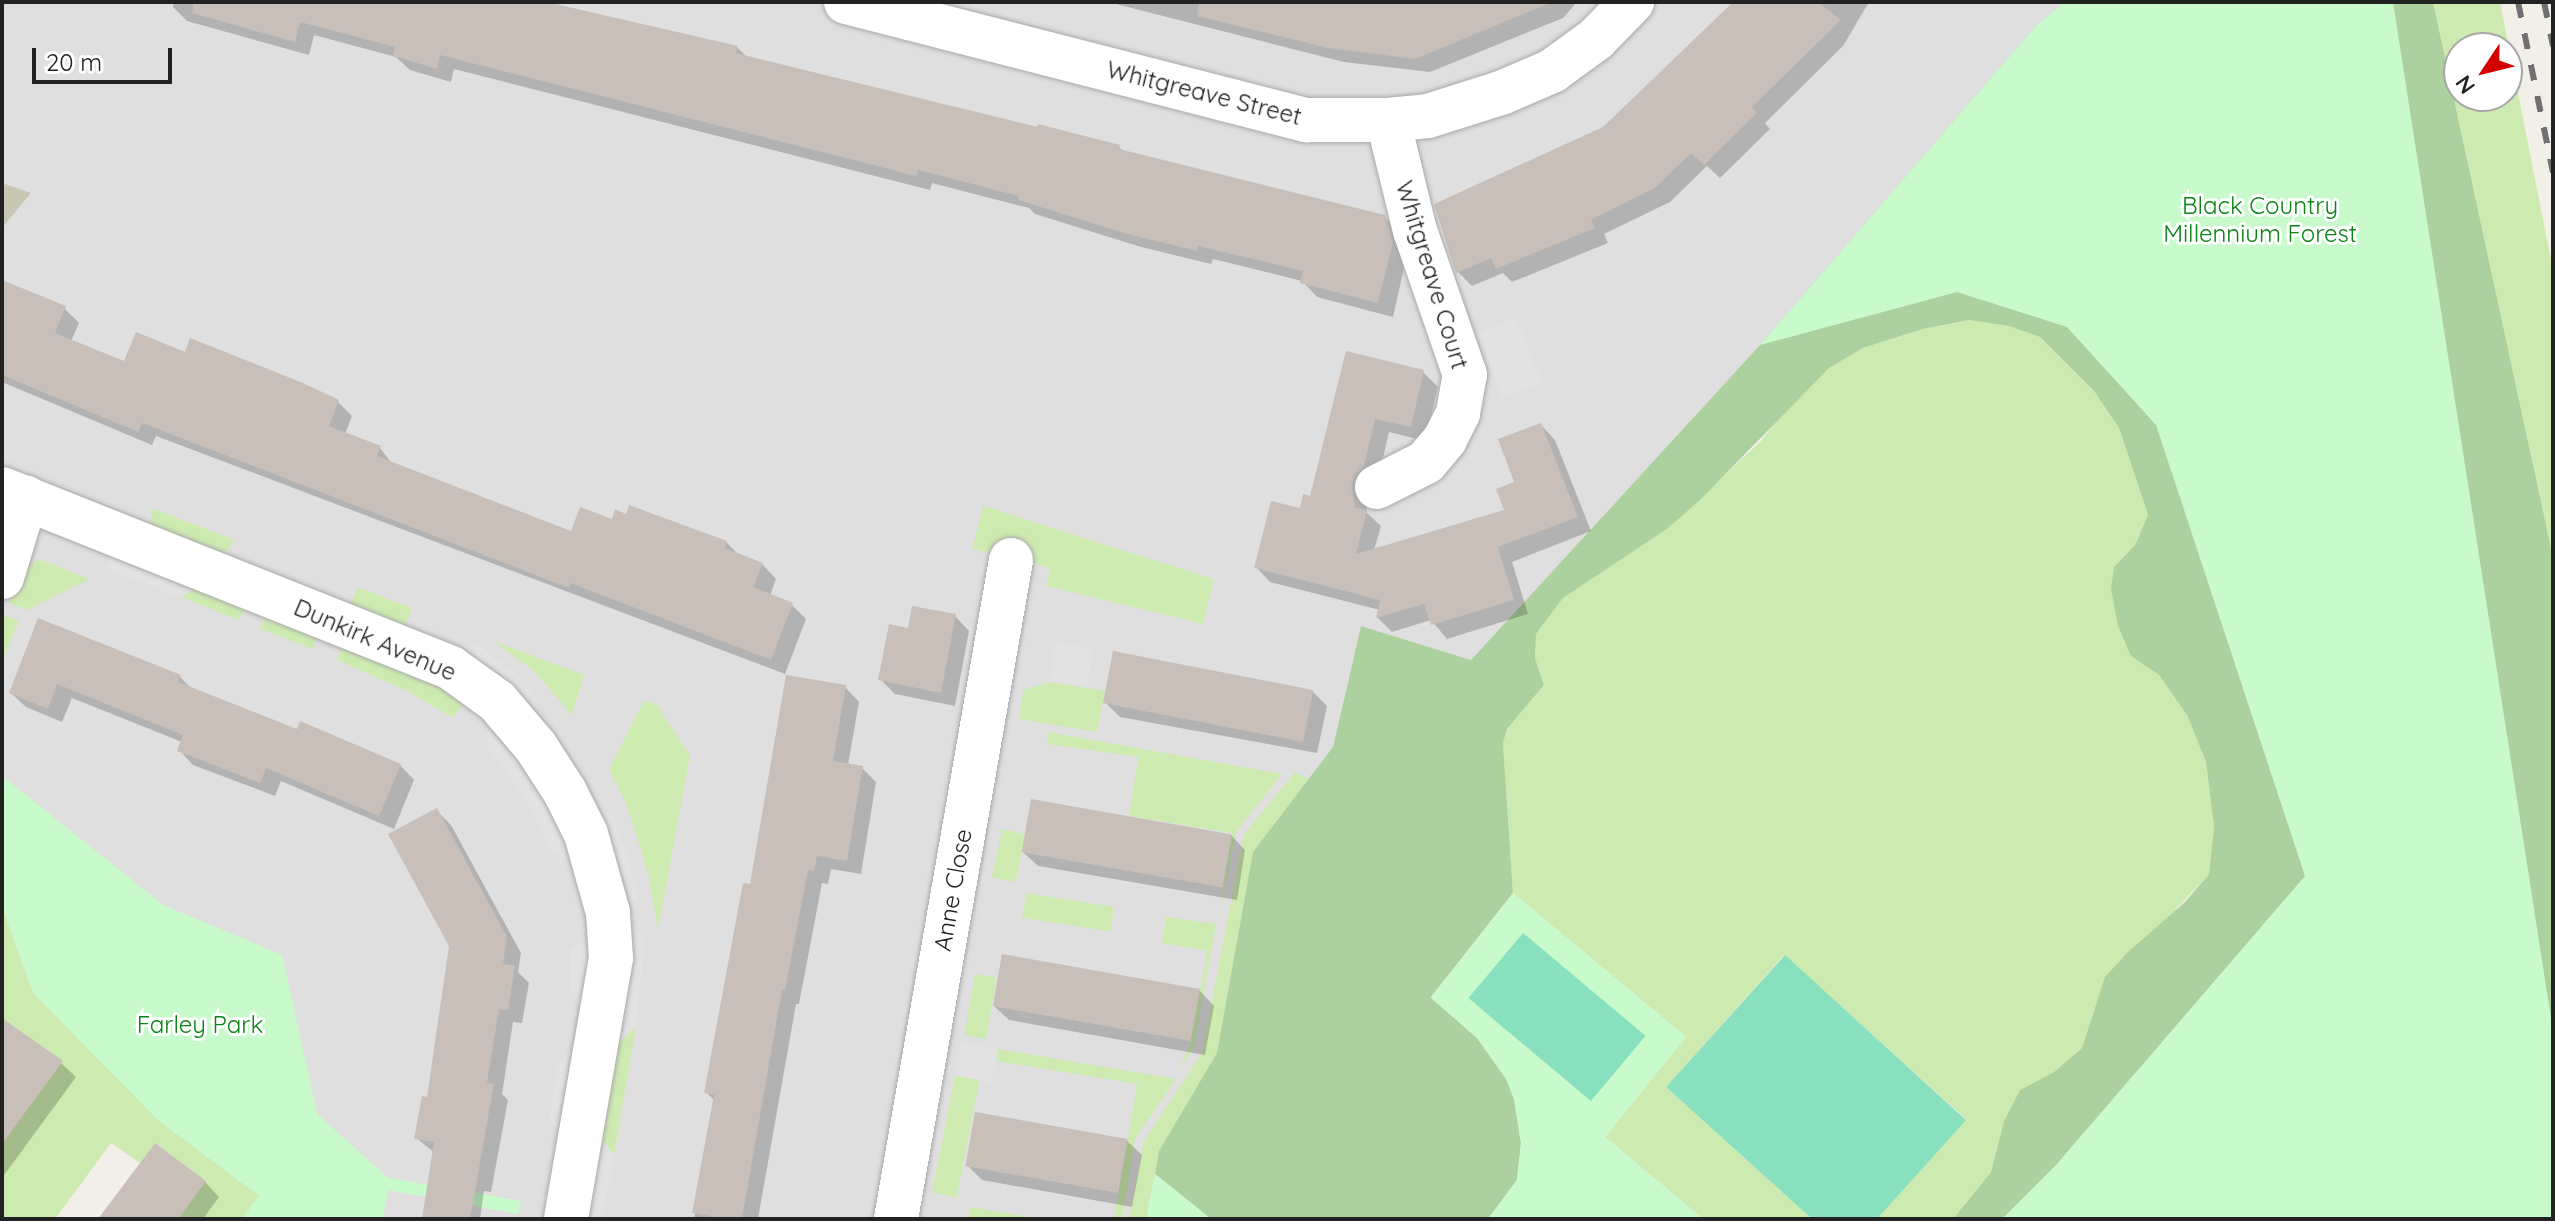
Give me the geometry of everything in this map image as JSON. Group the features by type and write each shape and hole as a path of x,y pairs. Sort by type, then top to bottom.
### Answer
{"street":[{"name":"Whitgreave Street","path":"846,2 1307,120 1388,120 1428,116 1501,93 1552,71 1596,39 1632,2"},
{"name":"Whitgreave Court","path":"1377,487 1426,462 1445,439 1458,413 1465,375 1415,231 1388,120"},
{"path":"2,577 14,494"},
{"name":"Dunkirk Avenue","path":"14,494 451,668 497,701 536,747 565,792 586,834 608,913 611,958 566,1219"},
{"name":"Anne Close","path":"896,1219 1011,560"}],"shaded area":[{"path":"2,2 2064,2 2036,26 1760,345 1471,660 1361,626 1333,747 1217,1053 1146,1219 383,1219 388,1190 517,1213 520,1201 388,1178 317,1114 282,955 163,905 2,776"},
{"path":"2,183 31,193 2,228"},
{"path":"1516,318 1542,382 1503,398 1477,334"},
{"path":"104,548 203,584 181,597 110,571"},
{"path":"1056,643 1093,649 1086,687 1050,682"},
{"path":"476,644 512,671 536,696 532,717 450,647"},
{"path":"489,722 541,786 576,864 549,850 534,814 486,746"},
{"path":"596,814 612,816 627,854 638,897 624,909"},
{"path":"625,922 644,937 643,959 636,1027 614,1047"},
{"path":"592,937 583,1014 570,989 571,950"},
{"path":"962,1042 998,1049 992,1082 956,1075"},
{"path":"579,1046 563,1137 549,1118 560,1061"},
{"path":"598,1135 614,1155 602,1219 583,1219"}],"green space":[{"name":"Black Country Millennium Forest","path":"2064,2 2433,2 2443,48 2443,112 2457,112 2553,557 2553,1219 1953,1219 1991,1172 2004,1121 2020,1090 2054,1072 2082,1048 2105,977 2127,953 2185,902 2209,874 2214,827 2206,762 2187,715 2159,675 2131,656 2118,626 2111,589 2114,567 2135,545 2148,515 2119,428 2094,391 2040,337 2009,326 1969,320 1923,329 1863,348 1829,368 1701,499 1667,529 1563,598 1536,634 1535,658 1544,685 1507,729 1503,743 1513,893 1431,997 1477,1038 1507,1079 1514,1099 1521,1143 1517,1180 1488,1219 1211,1219 1155,1174 1159,1151 1217,1053 1253,852 1333,747 1361,626 1471,660 1760,345 2036,26"},
{"name":"Black Country Millennium Forest","path":"2064,2 2393,2 2553,1031 2553,1219 2002,1219 2056,1165 2305,876 2156,425 2067,327 1957,292 1760,345 2036,26"},
{"path":"2433,2 2500,2 2506,32 2443,32 2443,48"},
{"path":"2457,112 2522,112 2553,270 2553,557"},
{"path":"1969,320 2009,326 2040,337 2094,391 2119,428 2148,515 2135,545 2114,567 2131,656 2159,675 2187,715 2206,762 2214,827 2209,874 2159,927 2095,1008 2082,1048 2054,1072 2020,1090 2004,1121 1991,1172 1953,1219 1877,1219 1966,1119 1784,955 1666,1087 1812,1219 1703,1219 1605,1137 1686,1037 1513,893 1503,743 1507,729 1544,685 1535,658 1536,634 1563,598 1667,529 1760,442 1790,405 1829,368 1863,348 1924,329"},
{"path":"983,506 1214,579 1203,624 1046,586 1050,568 972,549"},
{"path":"151,508 235,540 221,557 151,530"},
{"path":"39,559 89,579 27,610 9,603 25,569"},
{"path":"203,584 247,602 239,620 181,597"},
{"path":"357,587 412,608 405,628 349,607"},
{"path":"267,610 319,630 312,649 260,629"},
{"path":"5,615 19,621 2,660 2,623"},
{"path":"491,640 584,675 572,715 534,671"},
{"path":"345,641 420,675 464,702 453,718 409,692 337,660"},
{"path":"1050,682 1105,691 1097,732 1019,719 1023,690"},
{"path":"644,700 657,705 690,756 658,929 648,873 627,806 609,769"},
{"path":"1048,732 1282,774 1236,832 1220,916 1232,833 1129,816 1138,757 1047,744"},
{"path":"1295,772 1309,779 1253,852 1217,1053 1159,1151 1146,1219 1129,1219 1144,1141 1202,1053 1244,834"},
{"name":"Farley Park","path":"2,776 163,905 282,955 317,1114 388,1178 521,1201 518,1214 388,1190 383,1219 178,1219 206,1181 155,1143 140,1163 111,1143 55,1219 2,1219 2,1144 62,1061 11,1024 2,1036"},
{"name":"Farley Park","path":"2,776 163,905 282,955 317,1114 388,1178 521,1201 518,1214 388,1190 383,1219 242,1219 259,1196 159,1121 33,993 2,907"},
{"path":"1002,829 1025,834 1015,882 992,877"},
{"path":"1026,893 1114,907 1110,932 1022,918"},
{"path":"1513,893 1686,1037 1605,1137 1703,1219 1488,1219 1517,1180 1521,1143 1514,1099 1506,1079 1477,1038 1431,998","holes":["1523,933 1645,1036 1470,998"]},
{"path":"1166,917 1216,924 1194,1048 1179,1070 1191,1042 1207,951 1162,943"},
{"path":"1523,933 1646,1036 1591,1101 1468,998"},
{"path":"1785,955 1966,1120 1877,1219 1812,1219 1666,1087"},
{"path":"975,974 997,978 986,1039 964,1035"},
{"path":"636,1027 614,1155 598,1135 614,1047"},
{"path":"998,1049 1176,1079 1135,1139 1122,1219 1114,1219 1137,1084 996,1061"},
{"path":"955,1075 980,1080 957,1198 932,1193"},
{"path":"1155,1174 1211,1219 1146,1219"},
{"path":"970,1207 1044,1219 968,1219"}],"building":[{"path":"194,2 547,2 738,46 736,53 1037,127 1038,124 1120,145 1119,149 1385,215 1393,243 1378,303 1300,283 1303,271 1198,246 1197,251 1124,233 1018,200 1019,196 918,170 916,176 440,55 437,69 393,56 395,47 300,22 295,42 192,13"},
{"path":"1199,2 1550,3 1415,59 1328,48 1197,16"},
{"path":"1733,2 1818,2 1841,20 1752,107 1757,113 1704,165 1691,153 1655,188 1591,220 1595,228 1496,269 1491,258 1456,273 1434,204 1603,127"},
{"path":"2,280 66,306 55,333 124,361 136,332 185,352 190,338 303,383 339,400 329,426 381,446 377,456 571,531 580,507 612,519 615,509 626,514 629,505 727,541 725,548 763,563 753,587 793,603 771,660 570,583 569,588 142,423 138,432 2,375"},
{"path":"1346,351 1424,370 1411,427 1375,419 1364,466 1356,474 1352,485 1355,507 1367,510 1356,554 1504,510 1496,489 1514,482 1498,439 1541,423 1578,517 1498,547 1514,600 1431,625 1424,604 1376,618 1380,600 1254,568 1271,501 1300,508 1303,494 1310,496"},
{"path":"912,606 956,614 941,693 878,680 889,624 908,628"},
{"path":"38,618 181,675 178,682 297,729 300,721 401,764 379,816 266,768 260,783 177,751 183,735 57,684 48,709 9,693"},
{"path":"1113,651 1313,690 1303,742 1103,703"},
{"path":"786,675 846,685 833,761 863,766 847,861 817,856 814,871 808,870 785,991 782,990 742,1219 728,1219 692,1213 714,1095 704,1093 743,883 750,884"},
{"path":"1031,799 1232,834 1223,888 1022,852"},
{"path":"437,808 507,937 503,964 515,966 508,1010 499,1009 487,1083 494,1084 470,1219 422,1219 434,1142 414,1139 422,1096 427,1097 449,946 388,834"},
{"path":"1002,954 1200,989 1191,1041 993,1006"},
{"path":"2,1018 63,1061 2,1144"},
{"path":"975,1112 1128,1139 1118,1193 965,1166"},
{"path":"155,1143 206,1181 178,1219 98,1219"}],"railway":[{"path":"2518,2 2553,172"},
{"path":"2544,2 2553,46"}]}
